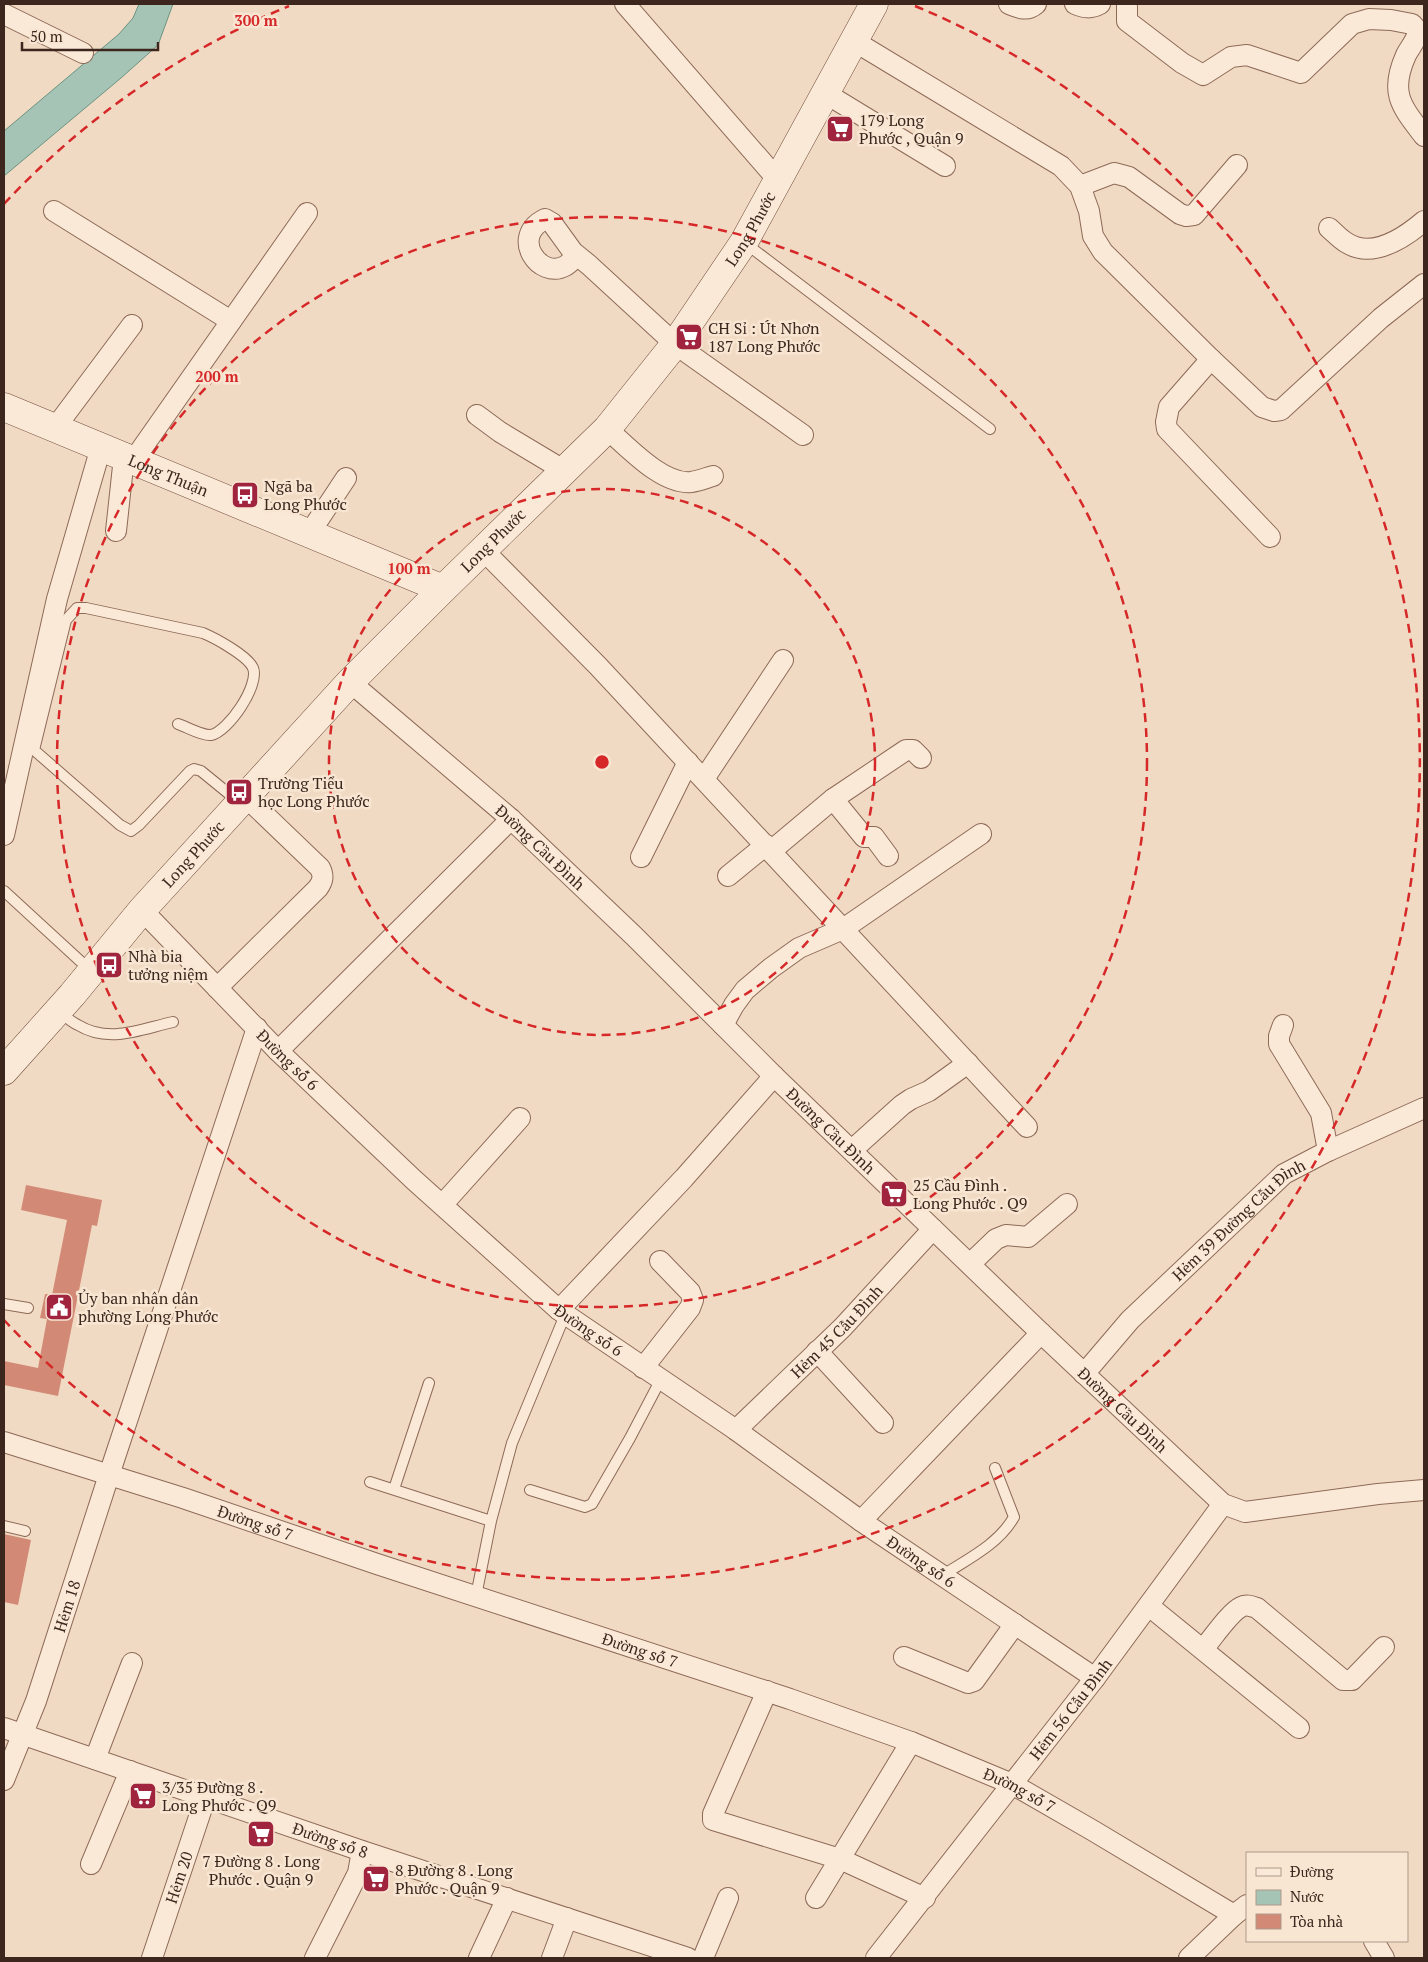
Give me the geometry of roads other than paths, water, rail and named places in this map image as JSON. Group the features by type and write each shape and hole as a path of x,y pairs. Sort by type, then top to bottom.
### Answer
{"street":[{"path":"625,4 778,180"},
{"name":"Long Phước","path":"4,1071 92,971 142,910 350,682 606,429 675,344 744,242 874,4"},
{"path":"1010,4 1022,9 1036,4"},
{"path":"1075,4 1087,8 1100,4"},
{"path":"1128,5 1127,21 1182,63 1203,74 1231,57 1246,55 1301,73 1352,24 1369,19 1391,20 1412,24 1418,31 1417,37 1411,45 1399,71 1397,85 1404,109 1424,136"},
{"path":"4,14 83,53"},
{"path":"854,41 1061,166 1080,186 1089,211 1093,236 1103,252 1262,407 1274,411 1281,410 1381,318 1424,284"},
{"path":"825,93 945,166"},
{"path":"1080,186 1114,173 1129,177 1180,214 1186,216 1194,215 1237,166"},
{"path":"54,211 231,321"},
{"path":"4,831 57,599 119,455 231,321 306,213"},
{"path":"1329,228 1348,244 1366,249 1387,246 1424,221"},
{"path":"577,256 675,344 803,435"},
{"path":"55,428 132,325"},
{"path":"1211,359 1169,407 1166,422 1167,429 1270,537"},
{"name":"Long Thuận","path":"4,407 443,589"},
{"path":"477,415 500,432 565,471"},
{"path":"606,429 652,468 665,476 689,482 713,476"},
{"path":"116,531 119,455"},
{"path":"309,534 346,478"},
{"path":"483,550 598,666 1027,1126"},
{"path":"704,779 783,660"},
{"name":"Đường Cầu Đình","path":"350,682 511,819 634,936 774,1076 1040,1333 1223,1504 1245,1512 1424,1490"},
{"path":"728,876 833,798 906,750 913,750 922,758"},
{"path":"641,857 688,762"},
{"path":"833,798 864,837 874,837 888,856"},
{"path":"217,988 318,888 322,883 324,874 320,868 243,800"},
{"path":"278,1051 511,819"},
{"path":"723,1025 745,990 771,968 799,948 843,929 980,834"},
{"name":"Đường số 6","path":"142,910 278,1051 414,1180 443,1204 562,1313 736,1430 861,1520 1095,1678"},
{"path":"1283,1025 1279,1036 1279,1044 1321,1113 1328,1151"},
{"name":"Hẻm 18","path":"4,1780 36,1701 256,1028"},
{"path":"852,1150 902,1105 929,1091 968,1063"},
{"path":"562,1313 774,1076"},
{"name":"Hẻm 39 Đường Cẫu Đình","path":"1084,1374 1130,1320 1284,1174 1328,1151 1424,1108"},
{"path":"443,1204 520,1118"},
{"path":"970,1264 996,1239 1006,1235 1028,1237 1067,1204"},
{"name":"Hẻm 45 Cẫu Đình","path":"736,1430 843,1327 933,1229"},
{"path":"643,1368 690,1308 693,1300 690,1292 660,1261"},
{"path":"861,1520 1040,1333"},
{"path":"817,1352 883,1423"},
{"name":"Đường số 7","path":"4,1442 766,1691 911,1742 1012,1784 1092,1830 1240,1910"},
{"name":"Hẻm 56 Cẫu Đình","path":"876,1958 925,1898 1095,1678 1150,1606 1223,1504"},
{"path":"1203,1649 1235,1612 1242,1606 1248,1605 1257,1608 1343,1680 1352,1680 1384,1647"},
{"path":"1150,1606 1300,1728"},
{"path":"904,1657 968,1683 974,1681 1015,1624"},
{"path":"95,1759 132,1663"},
{"path":"766,1691 712,1814 713,1820 840,1859 925,1898"},
{"name":"Đường số 8","path":"4,1728 362,1851 688,1958"},
{"path":"816,1898 911,1742"},
{"path":"91,1864 130,1771"},
{"name":"Hẻm 20","path":"152,1958 206,1796"},
{"path":"315,1958 358,1873 362,1851"},
{"path":"479,1958 507,1898"},
{"path":"703,1958 728,1898"},
{"path":"1190,1958 1240,1910"},
{"path":"552,1958 568,1918"},
{"path":"1375,1942 1384,1958"}],"lane":[{"path":"744,242 990,430"},
{"path":"178,724 208,735 218,733 248,697 255,675 252,666 219,639 203,633 86,608 77,608 66,620 34,750 120,825 131,831 139,825 190,770 202,771 243,800"},
{"path":"4,891 92,971"},
{"path":"58,1010 78,1026 107,1036 121,1035 173,1022"},
{"path":"4,1304 28,1308"},
{"path":"476,1596 491,1521 512,1443 562,1313"},
{"path":"530,1490 585,1508 590,1506 630,1438 661,1379"},
{"path":"394,1489 430,1383"},
{"path":"943,1575 997,1538 1008,1528 1014,1517 995,1468"},
{"path":"370,1482 491,1521"},
{"path":"4,1526 25,1531"}],"water":[{"path":"139,4 173,4 158,45 4,176 4,131 119,34 133,18"}],"place":[{"name":"179 Long Phước , Quận 9","path":"840,129"},
{"name":"CH Sỉ : Út Nhơn 187 Long Phước","path":"689,337"},
{"name":"Ngã ba Long Phước","path":"245,495"},
{"name":"Trường Tiểu học Long Phước","path":"239,792"},
{"name":"Nhà bia tưởng niệm","path":"109,965"},
{"name":"25 Cầu Đình . Long Phước . Q9","path":"894,1194"},
{"name":"Ủy ban nhân dân phường Long Phước","path":"59,1307"},
{"name":"3/35 Đường 8 . Long Phước . Q9","path":"143,1796"},
{"name":"7 Đường 8 . Long Phước . Quận 9","path":"261,1834"},
{"name":"8 Đường 8 . Long Phước . Quận 9","path":"376,1879"}]}
